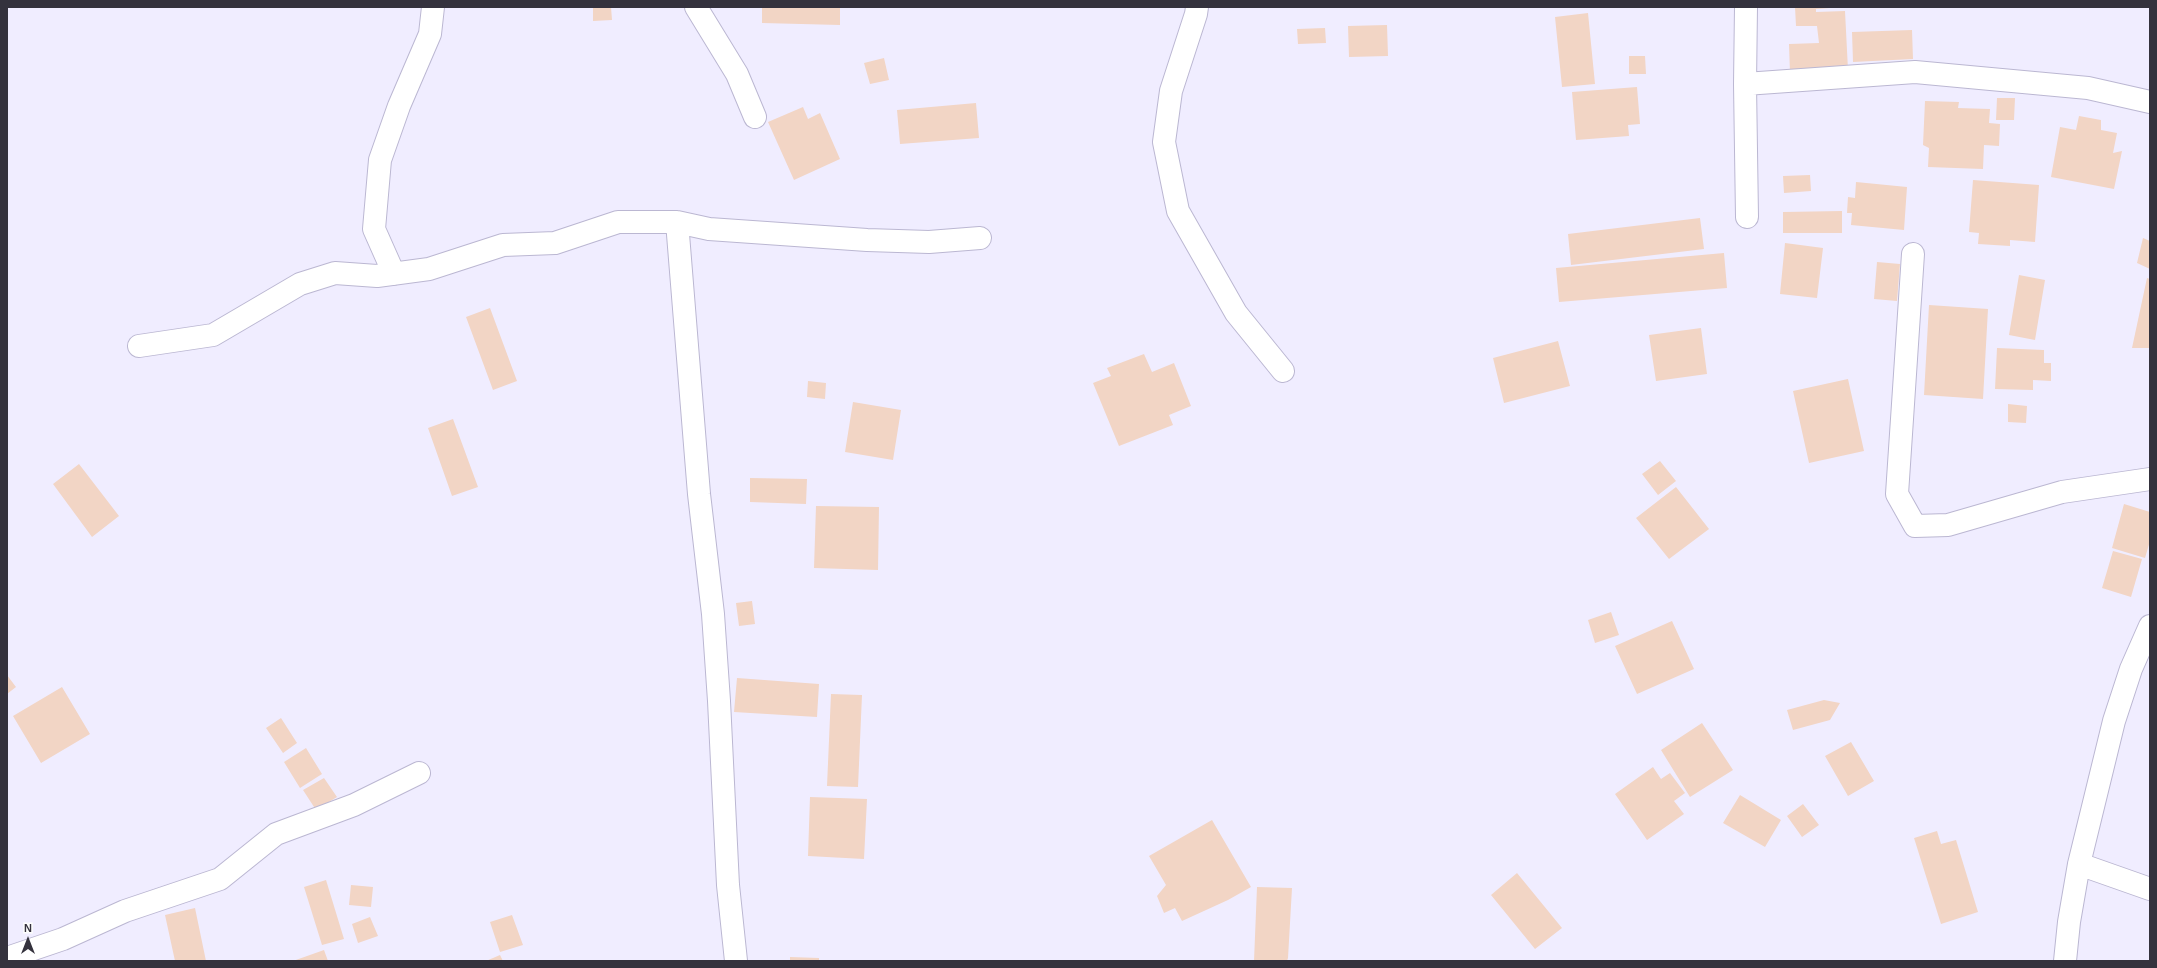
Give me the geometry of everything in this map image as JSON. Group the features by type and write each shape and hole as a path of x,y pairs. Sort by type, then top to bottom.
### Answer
{"street":[{"path":"394,274 374,229 380,160 400,106 430,34 433,7"},
{"path":"696,7 737,74 755,117"},
{"path":"1197,7 1172,90 1164,142 1178,211 1236,313 1283,371"},
{"path":"1746,7 1745,84 1747,217"},
{"path":"1745,84 1915,72 2088,88 2150,102"},
{"path":"139,346 213,335 300,284 335,273 377,276 429,269 504,245 555,243 618,222 677,222 709,229 860,240 929,242 980,238"},
{"path":"677,222 699,494 713,622 722,739 728,885 736,961"},
{"path":"1912,254 1897,494 1915,526 1948,524 2062,492 2150,479"},
{"path":"2065,961 2069,922 2080,864 2114,721 2131,669 2150,626"},
{"path":"7,958 63,939 125,911 220,879 276,834 354,805 419,772"},
{"path":"2080,864 2150,889"}],"building":[{"path":"593,7 611,7 612,20 593,21"},
{"path":"762,7 840,7 840,25 762,23"},
{"path":"1795,7 1844,7 1816,9 1816,12 1845,11 1848,70 1790,73 1789,44 1819,43 1817,26 1796,26"},
{"path":"1588,13 1595,84 1562,87 1555,17"},
{"path":"1387,25 1388,56 1349,57 1348,26"},
{"path":"1325,28 1326,43 1298,44 1297,29"},
{"path":"1912,30 1913,59 1853,62 1852,32"},
{"path":"1629,56 1645,56 1646,74 1629,74"},
{"path":"884,58 889,80 870,84 864,63"},
{"path":"1637,87 1640,124 1628,125 1629,136 1576,140 1572,92"},
{"path":"1997,98 2015,98 2014,120 1996,120"},
{"path":"1925,101 1959,102 1958,108 1990,109 1989,123 2000,124 1999,146 1984,145 1983,169 1928,167 1929,148 1923,145"},
{"path":"976,103 979,138 900,144 897,110"},
{"path":"803,107 808,119 820,113 840,159 794,180 768,122"},
{"path":"2079,116 2101,120 2101,130 2117,133 2113,153 2122,151 2114,189 2051,177 2060,127 2076,130"},
{"path":"1810,175 1811,191 1784,193 1783,176"},
{"path":"1973,180 2039,185 2035,242 2010,240 2010,246 1978,244 1979,233 1969,232"},
{"path":"1856,182 1907,187 1904,230 1851,225 1852,213 1847,213 1848,197 1855,198"},
{"path":"1842,211 1842,233 1783,233 1783,212"},
{"path":"1700,218 1704,249 1571,265 1568,234"},
{"path":"2143,238 2150,241 2150,269 2137,263"},
{"path":"1785,243 1823,248 1817,298 1780,294"},
{"path":"1724,253 1727,288 1559,302 1556,268"},
{"path":"1877,262 1900,264 1897,301 1874,299"},
{"path":"2019,275 2045,280 2035,340 2009,335"},
{"path":"2147,278 2150,279 2150,348 2132,348"},
{"path":"1929,305 1988,309 1983,399 1924,395"},
{"path":"490,308 517,381 493,390 466,317"},
{"path":"1701,328 1707,374 1656,381 1649,335"},
{"path":"1558,341 1570,386 1504,403 1493,358"},
{"path":"1997,348 2044,350 2044,363 2051,363 2051,381 2033,380 2033,390 1995,389"},
{"path":"1144,354 1152,372 1174,363 1191,406 1169,415 1173,425 1119,446 1093,383 1111,376 1107,368"},
{"path":"1848,379 1864,451 1809,463 1793,391"},
{"path":"808,381 826,383 825,399 807,397"},
{"path":"853,402 901,410 893,460 845,452"},
{"path":"2008,404 2027,406 2026,423 2008,422"},
{"path":"453,419 478,487 452,496 428,428"},
{"path":"1660,461 1676,481 1658,495 1642,474"},
{"path":"79,464 119,516 92,537 53,484"},
{"path":"750,478 807,479 806,504 750,502"},
{"path":"1676,487 1709,529 1669,559 1636,518"},
{"path":"2124,504 2150,512 2150,541 2145,558 2112,548"},
{"path":"816,506 879,507 878,570 814,568"},
{"path":"2113,551 2142,559 2131,597 2102,588"},
{"path":"752,601 755,624 739,626 736,603"},
{"path":"1611,612 1619,635 1595,643 1588,620"},
{"path":"1672,621 1694,669 1637,694 1615,646"},
{"path":"7,675 16,687 7,694"},
{"path":"737,678 819,684 817,717 734,712"},
{"path":"62,687 90,734 41,763 13,716"},
{"path":"831,694 862,695 858,787 827,786"},
{"path":"1824,700 1840,703 1830,720 1793,730 1787,710"},
{"path":"281,718 297,743 283,753 266,728"},
{"path":"1702,723 1733,770 1690,797 1661,750"},
{"path":"1851,742 1874,781 1848,796 1825,756"},
{"path":"306,748 322,774 300,788 284,762"},
{"path":"1653,767 1661,779 1670,773 1685,793 1674,801 1684,814 1647,840 1615,794"},
{"path":"324,778 337,797 316,810 303,790"},
{"path":"1740,795 1781,820 1765,847 1723,823"},
{"path":"810,797 867,799 864,859 808,856"},
{"path":"1803,804 1819,825 1802,837 1787,816"},
{"path":"1212,820 1251,887 1228,900 1182,921 1175,908 1164,913 1157,896 1166,885 1149,856"},
{"path":"1937,831 1941,844 1956,840 1978,912 1941,924 1914,838"},
{"path":"1517,873 1562,928 1535,949 1491,895"},
{"path":"326,880 344,939 322,945 304,887"},
{"path":"351,885 373,887 371,907 349,905"},
{"path":"1257,887 1292,888 1287,961 1254,961"},
{"path":"195,908 206,961 175,961 165,915"},
{"path":"512,915 523,945 500,952 490,922"},
{"path":"370,917 378,936 358,943 352,924"},
{"path":"324,950 328,961 293,961"},
{"path":"500,955 503,961 486,961"},
{"path":"790,957 819,958 819,961 790,961"}]}
